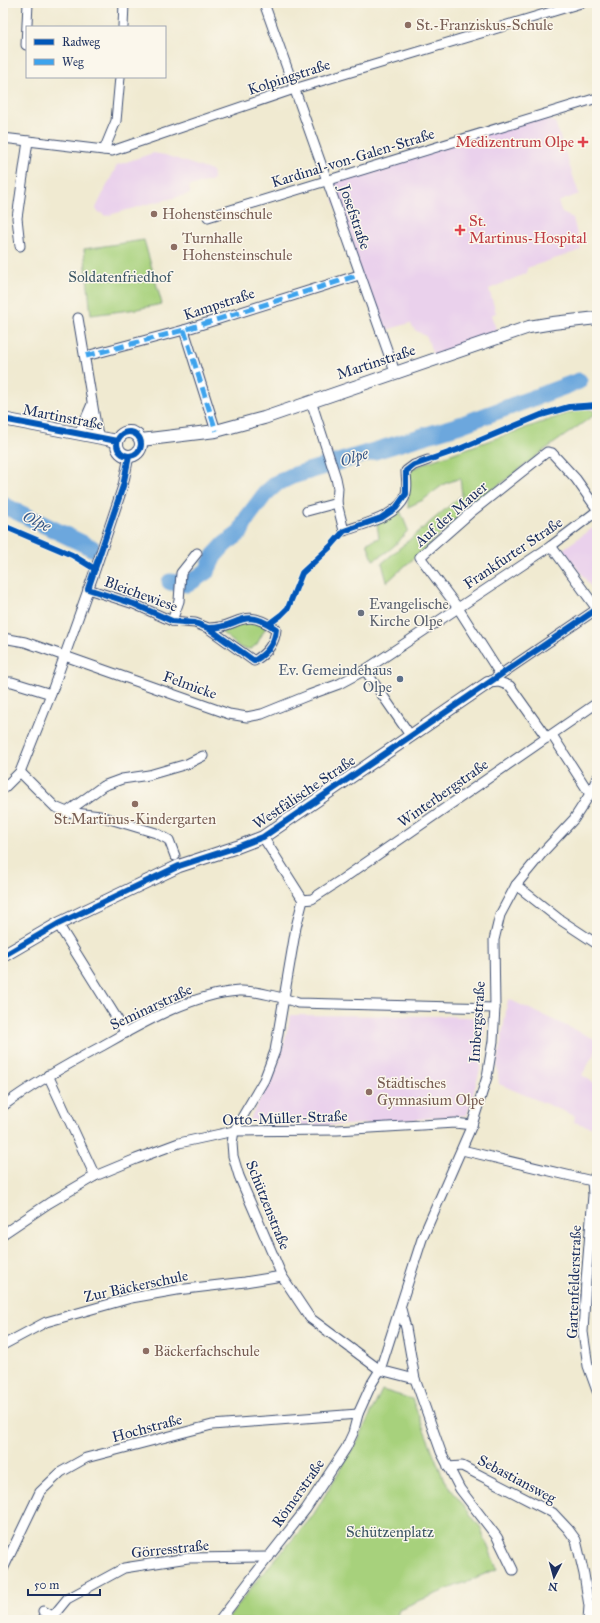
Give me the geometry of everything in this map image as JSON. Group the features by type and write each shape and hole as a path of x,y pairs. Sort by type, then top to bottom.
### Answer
{"street":[{"path":"27,26 28,3"},
{"name":"Josefstraße","path":"264,3 395,372"},
{"name":"Kolpingstraße","path":"3,138 112,151 294,89 581,3"},
{"path":"123,26 127,4"},
{"path":"104,150 116,121 120,78"},
{"name":"Kardinal-von-Galen-Straße","path":"208,217 597,98"},
{"path":"20,246 17,218 28,141"},
{"name":"Kampstraße","path":"86,356 184,330 360,276"},
{"path":"78,318 86,356 98,437"},
{"name":"Martinstraße","path":"141,440 216,431 264,418 529,327 597,318"},
{"path":"184,330 216,431"},
{"path":"311,401 332,464 338,488 337,503 344,531 381,518 396,508 406,494 406,471 414,465 428,460"},
{"path":"79,434 92,403"},
{"name":"Martinstraße","path":"3,419 117,441"},
{"path":"130,432 135,433 141,440 141,448 139,452 129,456 121,453 118,449 117,441 123,434 130,432"},
{"name":"Auf der Mauer","path":"458,608 420,557 470,513 548,452 552,453 576,479 597,510"},
{"path":"3,789 20,772 50,694 123,486 129,456"},
{"path":"307,511 337,503"},
{"name":"Frankfurter Straße","path":"364,670 551,546 597,510"},
{"path":"551,546 597,609"},
{"path":"172,621 178,604 181,573 197,553"},
{"name":"Bleichewiese","path":"88,589 134,604 172,621 195,623 208,628 254,661 263,656 275,637 276,629 264,620 250,617 215,628 208,628"},
{"path":"458,608 500,674"},
{"name":"Westfälische Straße","path":"3,956 58,924 179,866 263,837 597,609"},
{"name":"Felmicke","path":"3,638 25,642 229,714 247,717 262,714 339,684 364,670"},
{"path":"510,686 509,676 513,666"},
{"path":"364,670 410,736"},
{"path":"3,682 12,682 50,694"},
{"path":"488,683 499,682 510,686 550,736 590,794"},
{"name":"Winterbergstraße","path":"303,900 312,899 597,703"},
{"path":"67,812 103,786 122,779 149,775 187,764 203,756"},
{"path":"20,772 55,807 67,812 100,816 156,833 169,840 175,856"},
{"name":"Imbergstraße","path":"380,1370 401,1309 405,1291 422,1238 472,1125 490,1064 495,1008 494,940 500,914 516,885 544,851 574,819 590,794 597,778"},
{"path":"263,837 303,900"},
{"path":"516,885 558,919 597,944"},
{"name":"Schützenstraße","path":"303,900 296,927 275,1051 264,1080 234,1131 232,1143 239,1176 282,1276 310,1318 380,1370"},
{"path":"58,924 126,1033"},
{"name":"Seminarstraße","path":"3,1106 48,1075 126,1033 193,1000 240,990 284,998 298,1003 495,1008"},
{"path":"48,1075 95,1176"},
{"name":"Otto-Müller-Straße","path":"3,1234 49,1203 95,1176 136,1158 179,1144 234,1131 337,1130 456,1123 472,1125"},
{"path":"462,1150 594,1177"},
{"name":"Gartenfelderstraße","path":"594,1177 586,1281 584,1332 588,1366 597,1391"},
{"name":"Zur Bäckerschule","path":"3,1345 46,1322 131,1298 177,1290 282,1276"},
{"name":"Imbergstraße","path":"401,1309 415,1379 440,1452 460,1488 497,1537 513,1570"},
{"path":"380,1370 415,1379"},
{"name":"Römerstraße","path":"220,1620 306,1509 346,1448 358,1414 372,1383 380,1370"},
{"name":"Hochstraße","path":"3,1570 40,1492 61,1472 86,1458 212,1425 358,1414"},
{"name":"Sebastiansweg","path":"448,1467 462,1466 553,1513 568,1529 576,1540 584,1574 588,1606 588,1620"},
{"name":"Görresstraße","path":"43,1611 53,1616 67,1600 124,1568 188,1558 269,1557"}],"shaded area":[{"name":"St. Martinus-Hospital","path":"537,117 555,122 579,194 558,202 562,213 573,218 581,250 527,268 527,273 489,289 496,313 491,315 499,337 434,359 427,337 415,330 410,323 380,332 327,180"},
{"path":"153,153 165,155 212,171 214,180 189,186 190,194 106,216 97,211 96,208 117,165"},
{"path":"597,525 597,595 563,549"},
{"name":"Städtisches Gymnasium Olpe","path":"508,999 597,1040 597,1049 582,1075 597,1085 597,1129 574,1122 575,1116 499,1084 497,1066"},
{"name":"Städtisches Gymnasium Olpe","path":"291,1015 444,1016 486,1018 480,1070 467,1115 348,1125 274,1126 249,1120 278,1066"}],"green space":[{"name":"Soldatenfriedhof","path":"144,240 162,304 91,315 84,249"},
{"path":"586,407 597,413 543,451 473,505 387,582 382,563 462,495 460,478 444,484 423,500 408,507 408,471 428,462"},
{"path":"399,508 408,530 393,547 373,560 367,543 379,538 377,524"},
{"path":"250,619 267,625 257,644 251,649 241,648 220,631"},
{"name":"Schützenplatz","path":"382,1390 412,1399 444,1480 480,1527 497,1569 399,1609 396,1620 227,1620 258,1579 312,1517 358,1440"}],"waterway":[{"name":"Olpe","path":"170,582 188,584 207,571 214,556 225,544 240,533 247,518 265,494 277,483 292,476 460,425 579,381"},
{"name":"Olpe","path":"3,505 92,548"}],"marked path":[{"path":"86,356 184,330 359,275"},
{"path":"184,330 216,431"}],"cycle path":[{"path":"269,624 288,608 302,573 331,546 344,531 381,518 396,508 406,494 406,471 414,465 457,450 541,415 569,407 597,405"},
{"path":"3,419 117,441"},
{"path":"129,432 138,435 141,444 138,453 129,456 120,453 117,444 120,435 129,432"},
{"path":"129,456 123,486 88,589 134,604 172,621 195,623 208,628 254,661 269,648 274,639 276,629 264,622 247,618 227,625 208,628"},
{"path":"3,522 6,527 72,555 95,569"},
{"path":"3,956 58,924 179,866 263,837 597,609"}],"place":[{"name":"St.-Franziskus-Schule","path":"408,25"},
{"name":"Medizentrum Olpe","path":"583,142"},
{"name":"Hohensteinschule","path":"154,214"},
{"name":"St. Martinus-Hospital","path":"460,230"},
{"name":"Turnhalle Hohensteinschule","path":"174,247"},
{"name":"Evangelische Kirche Olpe","path":"361,613"},
{"name":"Ev. Gemeindehaus Olpe","path":"400,679"},
{"name":"St.Martinus-Kindergarten","path":"135,804"},
{"name":"Städtisches Gymnasium Olpe","path":"369,1092"},
{"name":"Bäckerfachschule","path":"146,1351"}]}
